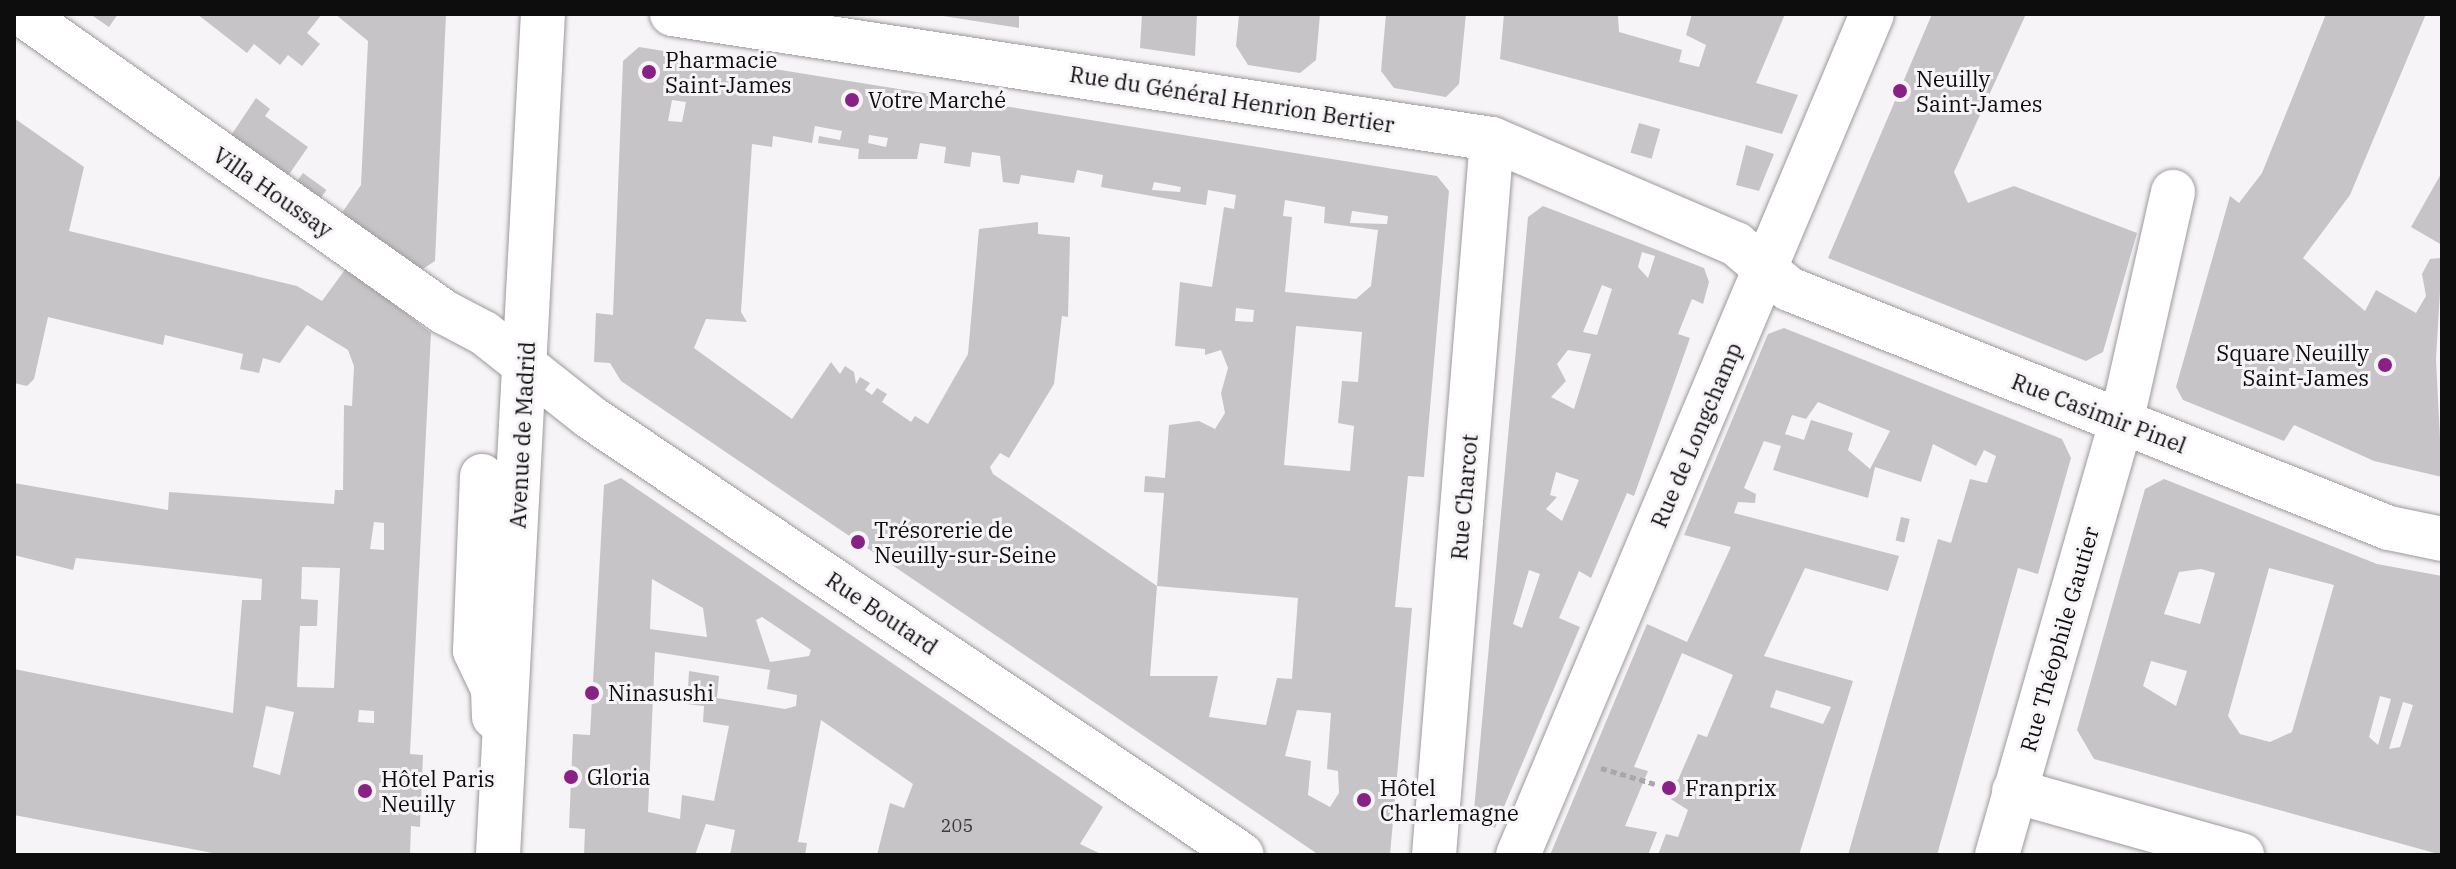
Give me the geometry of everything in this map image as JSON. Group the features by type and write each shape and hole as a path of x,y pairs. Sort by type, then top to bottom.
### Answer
{"street":[{"name":"Villa Houssay","path":"22,14 525,368"},
{"name":"Avenue de Madrid","path":"498,855 498,786 508,725 543,14"},
{"name":"Rue du Général Henrion Bertier","path":"672,14 1492,139 1736,244 1768,264"},
{"name":"Rue de Longchamp","path":"1518,855 1872,14"},
{"name":"Rue Charcot","path":"1434,855 1492,139"},
{"name":"Rue Théophile Gautier","path":"1997,855 2121,423 2173,192"},
{"name":"Rue Casimir Pinel","path":"1768,264 1789,289 2389,528 2442,539"},
{"name":"Rue Boutard","path":"525,368 1242,855"},
{"path":"482,476 475,651 493,689 498,786"},
{"path":"2014,791 2242,855"}],"path":[{"path":"1588,765 1669,788"}],"building":[{"path":"90,14 118,14 109,27"},
{"path":"197,14 322,14 307,33 320,44 302,66 288,55 280,65 254,44 247,53"},
{"path":"335,14 446,14 435,261 415,274 337,220 361,185 368,41"},
{"path":"1019,14 1019,28 943,16"},
{"path":"1142,14 1197,14 1195,56 1140,48"},
{"path":"1239,14 1320,14 1316,60 1300,73 1248,65 1236,46"},
{"path":"1386,14 1466,14 1459,84 1446,97 1394,88 1381,71"},
{"path":"1504,14 1618,16 1619,32 1682,50 1679,62 1699,67 1706,45 1686,35 1692,14 1785,14 1756,83 1798,95 1782,134 1500,59"},
{"path":"1932,14 2026,14 1954,172 1968,203 2014,186 2137,233 2103,352 2086,361 1828,258"},
{"path":"2326,14 2426,14 2350,195 2303,258 2365,311 2376,290 2416,313 2426,296 2422,274 2430,259 2442,258 2436,359 2442,477 2374,461 2294,425 2284,441 2183,400 2176,387 2230,196 2239,203 2262,173"},
{"path":"639,47 1437,176 1449,191 1424,477 1408,476 1395,607 1412,608 1390,855 1319,855 621,381 610,363 594,362 596,313 613,315 623,61","holes":["672,100 686,102 682,122 668,121","815,126 842,131 840,140 819,136 818,143 859,149 858,159 917,159 920,143 946,147 944,163 970,167 972,152 1000,156 1003,182 1019,184 1021,175 1074,183 1077,170 1103,175 1101,187 1186,202 1206,205 1208,190 1236,195 1234,209 1224,207 1212,287 1180,282 1175,346 1205,349 1205,355 1221,350 1228,368 1221,393 1225,413 1215,429 1199,421 1169,425 1165,478 1145,476 1144,492 1164,493 1157,586 993,474 990,467 1000,453 1009,458 1054,384 1062,316 1068,317 1070,237 1038,234 1038,222 979,229 968,354 928,424 915,416 911,422 882,402 887,394 877,388 872,395 865,390 870,383 860,377 856,384 854,372 845,366 840,374 831,362 792,419 694,348 706,319 747,322 741,312 752,144 772,147 773,136 812,143","869,135 888,138 886,147 868,143","1154,182 1181,187 1180,192 1152,190","1285,200 1325,207 1324,223 1378,230 1371,286 1356,299 1285,292 1292,217 1283,216","1352,211 1388,216 1387,224 1350,223","1236,308 1254,310 1253,322 1235,321","1296,326 1362,332 1358,382 1342,381 1338,423 1354,426 1350,471 1284,465","1157,586 1298,598 1292,679 1277,678 1266,725 1209,717 1218,676 1150,676","1297,710 1331,713 1327,769 1338,771 1339,793 1330,807 1308,795 1311,761 1285,756"]},
{"path":"256,98 270,109 265,116 308,147 283,183 226,143"},
{"path":"14,118 84,167 69,231 297,286 322,301 347,267 431,333 410,754 423,755 420,827 411,826 410,855 223,855 14,815 14,669 233,713 242,600 261,600 262,579 76,558 73,570 14,555 14,483 168,510 169,492 334,504 335,490 343,490 344,405 352,406 354,366 348,350 307,325 280,363 263,358 259,373 240,369 243,354 165,335 163,345 48,317 34,379 27,386 14,383","holes":["374,522 384,523 384,550 370,549","302,567 340,568 334,688 297,687 300,626 317,626 318,600 301,599","266,706 294,712 280,775 253,767","359,710 374,711 374,723 358,722"]},
{"path":"1639,123 1660,129 1652,159 1630,153"},
{"path":"1746,145 1774,154 1759,191 1736,185"},
{"path":"2442,172 2442,245 2411,227"},
{"path":"303,173 326,190 315,205 292,188"},
{"path":"1543,206 1704,268 1709,282 1703,304 1692,299 1678,334 1690,338 1634,496 1627,493 1591,578 1579,571 1559,618 1580,627 1495,828 1473,821 1528,217","holes":["1642,252 1655,256 1648,278 1638,267","1602,285 1612,289 1597,335 1583,332","1568,350 1591,354 1574,409 1551,397 1566,381 1557,364","1556,472 1579,480 1562,521 1546,509 1557,497 1550,495","1529,570 1540,574 1522,628 1513,624"]},
{"path":"1784,328 2062,439 2071,458 2038,574 2018,568 1937,855 1848,855 1938,539 1951,543 1970,479 1987,483 1996,456 1984,450 1976,466 1933,444 1921,482 1875,467 1868,498 1773,470 1781,446 1764,441 1744,488 1756,494 1755,503 1738,502 1734,513 1899,556 1888,591 1805,568 1764,656 1853,681 1799,855 1658,855 1666,834 1678,837 1688,810 1666,796 1672,779 1678,780 1698,734 1707,737 1733,675 1682,653 1634,767 1648,771 1625,826 1657,832 1648,855 1550,855 1647,624 1687,642 1731,547 1684,535 1768,334","holes":["1818,402 1890,431 1870,469 1848,450 1853,433 1811,420 1804,440 1785,434 1792,415 1806,419","1776,690 1831,707 1823,724 1770,707"]},
{"path":"621,478 1103,807 1080,844 1103,855 877,855 890,803 904,808 913,784 821,720 798,842 807,843 805,855 730,855 735,830 706,824 695,855 584,855 585,829 569,828 573,734 590,735 604,485","holes":["652,579 703,608 707,637 650,629","762,617 811,650 809,656 770,662 756,620","655,652 770,670 767,689 797,695 796,706 785,709 717,698 719,676 689,671 687,704 704,706 703,722 729,726 714,801 682,795 680,819 648,812"]},
{"path":"2164,479 2377,564 2442,576 2442,855 2094,759 2077,730 2145,489","holes":["2269,568 2334,585 2292,732 2270,742 2240,734 2228,716","2201,569 2215,573 2200,624 2164,614 2179,572","2151,661 2187,671 2176,706 2143,686","2380,696 2391,699 2378,745 2369,737","2403,702 2413,705 2400,747 2389,749"]},
{"path":"1901,517 1910,519 1904,542 1896,540"}],"place":[{"name":"Pharmacie Saint-James","path":"649,72"},
{"name":"Neuilly Saint-James","path":"1900,91"},
{"name":"Votre Marché","path":"852,100"},
{"name":"Square Neuilly Saint-James","path":"2385,365"},
{"name":"Trésorerie de Neuilly-sur-Seine","path":"858,542"},
{"name":"Ninasushi","path":"592,693"},
{"name":"Gloria","path":"571,777"},
{"name":"Franprix","path":"1669,788"},
{"name":"Hôtel Paris Neuilly","path":"365,791"},
{"name":"Hôtel Charlemagne","path":"1364,800"}]}
